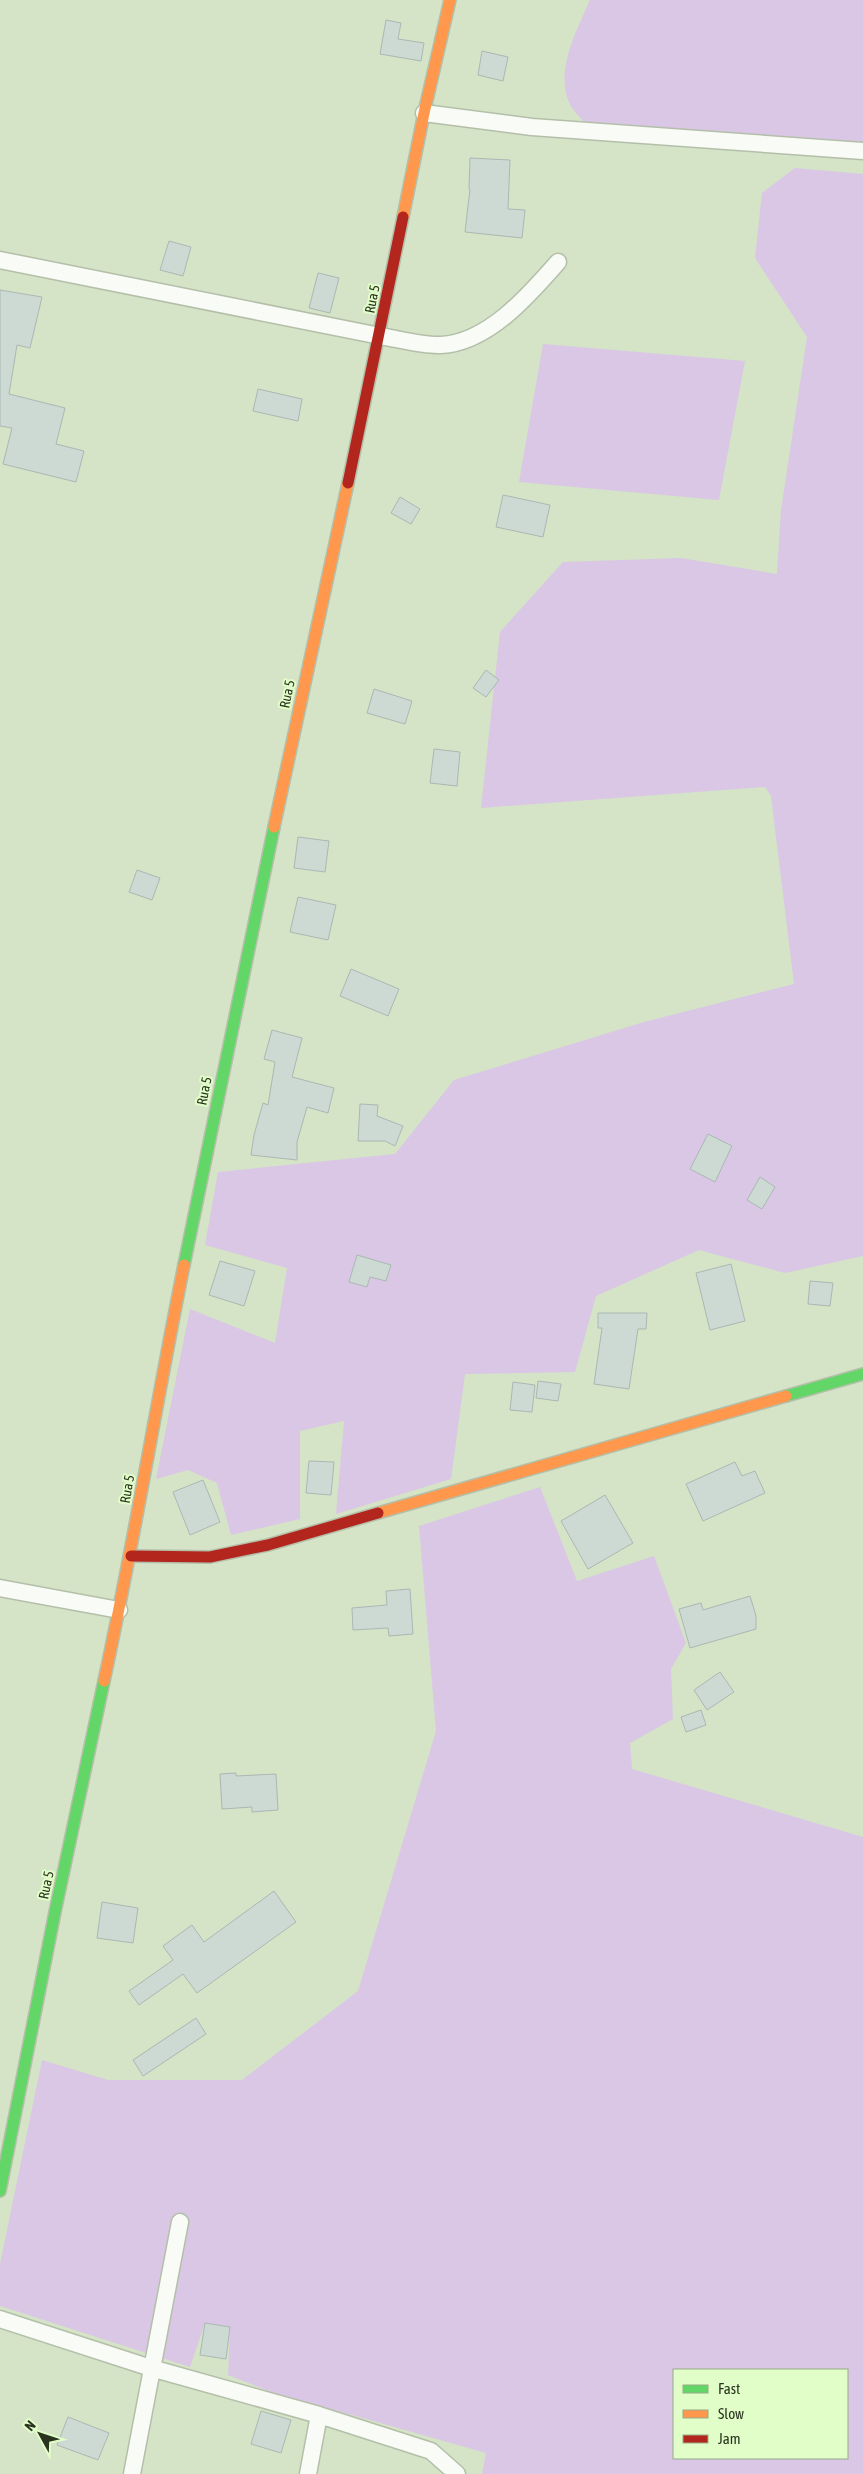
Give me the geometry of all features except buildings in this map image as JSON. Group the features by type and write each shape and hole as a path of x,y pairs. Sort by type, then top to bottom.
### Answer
{"street":[{"name":"Rua 5","path":"0,2191 57,1902 131,1556 167,1348 256,914 380,336 424,113 450,0"},
{"path":"424,113 532,127 863,151"},
{"path":"0,260 380,336 439,345 476,337 493,325 532,291 558,262"},
{"path":"131,1556 210,1557 268,1545 863,1374"},
{"path":"0,1588 119,1610"},
{"path":"132,2474 180,2222"},
{"path":"0,2318 151,2368 319,2415 431,2451 457,2474"},
{"path":"308,2474 319,2415"}],"shaded area":[{"path":"590,0 863,0 863,151 594,131 571,106 566,93 565,80 569,52"},
{"path":"795,168 863,174 863,1256 785,1273 699,1250 596,1296 575,1372 465,1374 451,1479 336,1514 344,1421 300,1431 300,1519 231,1535 217,1483 188,1470 156,1479 190,1309 275,1343 287,1268 205,1245 218,1172 395,1154 454,1080 644,1022 794,984 771,796 765,787 481,808 500,632 563,562 681,558 777,574 781,510 807,337 755,258 762,193"},
{"path":"543,344 745,361 719,500 519,482"},
{"path":"540,1487 577,1581 654,1556 686,1643 671,1669 673,1719 630,1743 632,1769 863,1837 863,2474 482,2474 486,2453 271,2392 228,2375 230,2327 205,2323 190,2367 0,2306 0,2264 42,2060 108,2080 242,2080 358,1991 436,1731 419,1526"}],"traffic: fast":[{"path":"184,1265 274,827"},
{"path":"786,1396 863,1374"},
{"path":"0,2191 55,1912 104,1681"}],"traffic: slow":[{"path":"403,217 450,0"},
{"path":"274,827 348,483"},
{"path":"104,1681 184,1265"},
{"path":"378,1513 786,1396"}],"traffic: jam":[{"path":"348,483 403,217"},
{"path":"131,1556 210,1557 268,1545 378,1513"}]}
